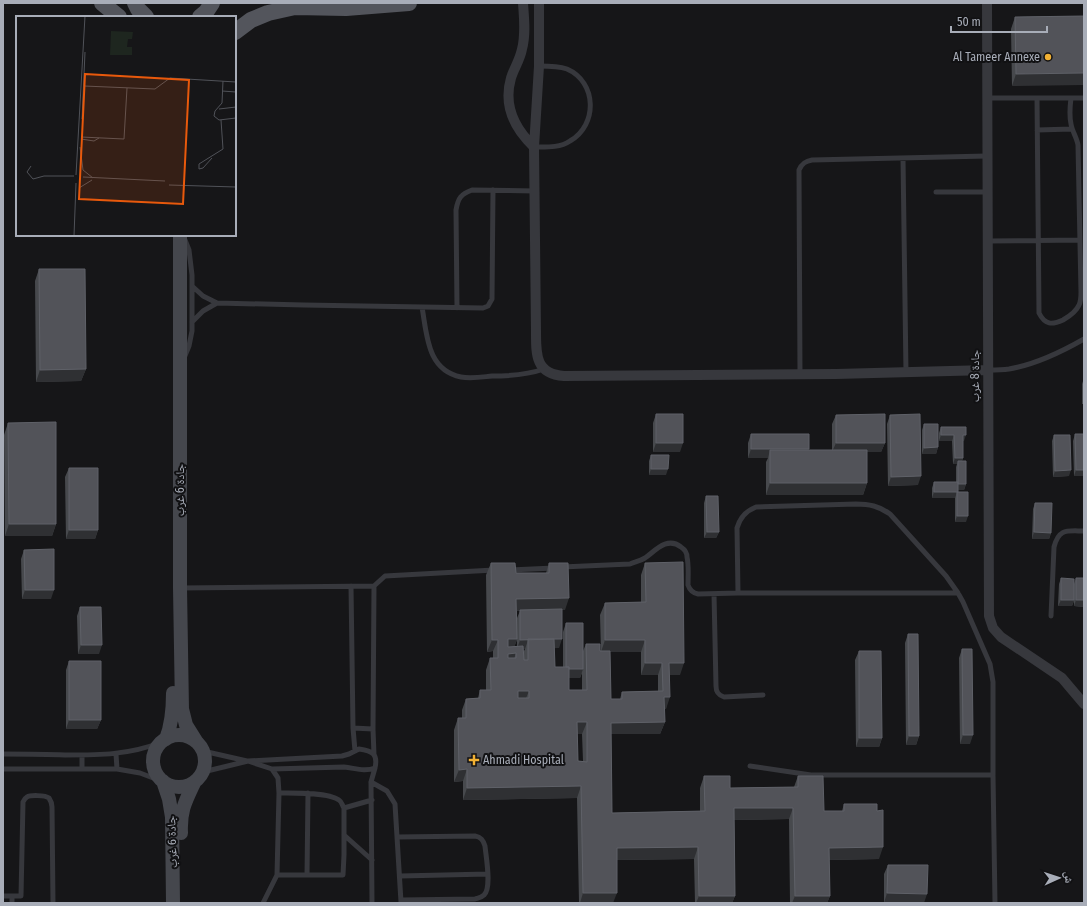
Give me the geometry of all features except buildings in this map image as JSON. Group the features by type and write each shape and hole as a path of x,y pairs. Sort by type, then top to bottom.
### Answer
{"main road":[{"path":"102,3 118,16"},
{"path":"135,3 138,9 145,16"},
{"path":"201,16 212,3"},
{"path":"236,31 256,17 295,7 346,8 409,3"},
{"name":"جادة 6 غرب","path":"164,740 172,719 173,710 171,601 172,236"},
{"name":"جادة 6 غرب","path":"180,236 180,588 182,709 186,725 199,746"},
{"path":"173,736 189,737 199,746 205,758 205,765 198,777 188,786 175,787 162,781 155,770 154,762 155,753 164,740 173,736"},
{"name":"جادة 6 غرب","path":"182,903 182,810 198,777"},
{"name":"جادة 6 غرب","path":"162,781 169,799 172,817 173,903"}],"street":[{"path":"523,3 524,40 521,56 511,77 508,90 508,103 511,116 517,128 534,147"},
{"path":"539,3 539,66 534,147 536,356 544,369 557,376 906,373 988,370"},
{"name":"جادة 8 غرب","path":"987,3 989,610 993,628 1001,637 1062,678 1084,704"}],"lane":[{"path":"534,147 558,146 570,142 580,134 587,123 591,111 590,98 586,86 577,76 566,69 554,66 539,66"},
{"path":"987,98 1084,98"},
{"path":"1037,98 1039,313 1044,321 1049,323 1054,323 1073,314 1079,304 1081,292 1081,189 1078,146 1070,121 1071,98"},
{"path":"1037,130 1072,130"},
{"path":"800,374 799,170 801,165 806,161 812,160 987,156"},
{"path":"903,158 906,373"},
{"path":"457,308 456,210 460,197 465,192 472,190 535,192"},
{"path":"192,286 203,296 217,303 312,306 483,308 488,306 491,302 493,190"},
{"path":"936,192 988,192"},
{"path":"180,366 189,346 192,322 190,258 189,250 183,236"},
{"path":"988,241 1080,240"},
{"path":"192,322 203,311 217,303"},
{"path":"422,307 431,352 436,361 452,374 462,377 520,375 544,369"},
{"path":"988,370 1010,369 1026,364 1056,353 1084,339"},
{"path":"738,593 737,528 746,512 756,507 856,504 877,507 890,514 946,576 958,592 966,607 992,673 994,692 993,775 995,903"},
{"path":"1051,616 1054,547 1056,539 1059,534 1066,531 1084,531"},
{"path":"180,588 374,586 385,576 630,564 641,560 661,546 667,543 672,543 677,544 686,552 688,557 688,585 692,592 698,594 958,592"},
{"path":"351,586 353,728 355,751"},
{"path":"372,903 372,782 376,761 374,754 373,729 374,586"},
{"path":"714,594 717,692 724,697 763,694"},
{"path":"353,728 373,729"},
{"path":"3,754 116,754 135,751 164,740"},
{"path":"199,746 272,769 344,767 369,770 375,768"},
{"path":"198,777 248,761 342,756 359,749 366,750 374,754"},
{"path":"116,754 117,769"},
{"path":"82,755 82,768"},
{"path":"750,766 811,775 993,775"},
{"path":"3,769 117,769 140,773 162,781"},
{"path":"263,903 277,874 279,793 278,778 272,769"},
{"path":"372,782 387,791 395,804 397,837 400,876 401,902 475,899 486,894 488,881 486,846 480,837 397,837"},
{"path":"277,874 343,875 344,855 344,808 341,802 332,796 279,793"},
{"path":"307,875 308,794"},
{"path":"3,896 21,896 23,802 25,798 29,796 44,796 52,803 53,903"},
{"path":"344,808 372,800"},
{"path":"344,835 372,860"},
{"path":"400,876 488,874"},
{"path":"12,896 12,903"}],"place":[{"name":"Al Tameer Annexe","path":"1048,57"},
{"name":"Ahmadi Hospital","path":"474,760"}]}
